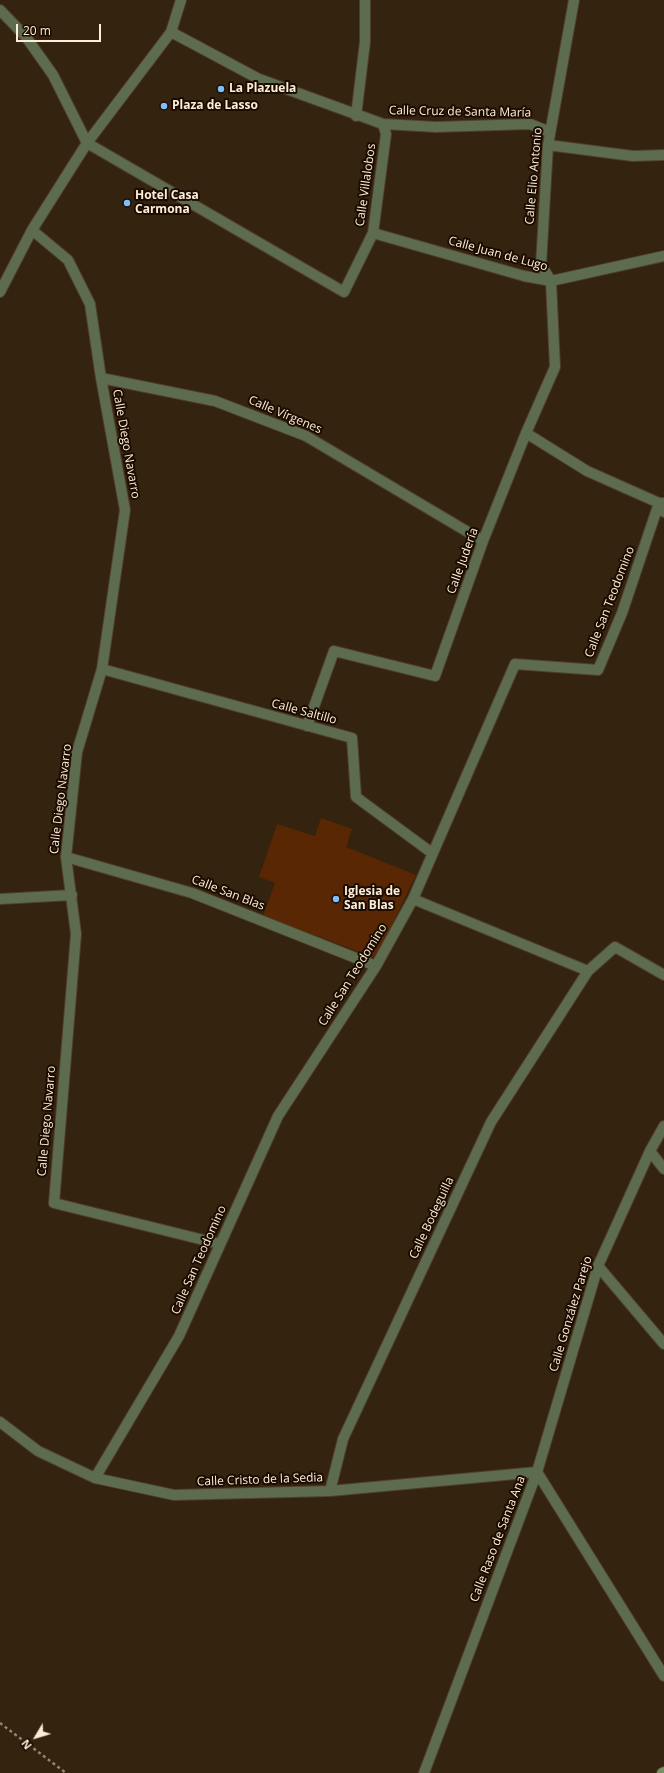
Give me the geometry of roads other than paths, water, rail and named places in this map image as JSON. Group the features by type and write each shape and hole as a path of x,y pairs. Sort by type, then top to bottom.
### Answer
{"street":[{"path":"0,292 32,230 87,143 171,32 181,0"},
{"path":"356,116 365,42 366,0"},
{"name":"Calle Elio Antonio","path":"551,281 541,265 548,145 574,0"},
{"path":"0,10 26,37 53,75 87,143"},
{"name":"Calle Cruz de Santa María","path":"171,32 259,79 356,116 383,124 436,127 530,124 550,132"},
{"name":"Calle Villalobos","path":"87,143 344,292 373,233 386,134 383,124"},
{"path":"548,145 633,156 664,155"},
{"name":"Calle Diego Navarro","path":"32,230 68,260 90,304 101,378 125,510 102,669 77,752 66,857 76,934 54,1203 220,1244"},
{"name":"Calle Juan de Lugo","path":"373,233 524,276 551,281 664,256"},
{"name":"Calle Judería","path":"307,726 334,652 435,676 484,541 526,433 555,367 551,281"},
{"name":"Calle Vírgenes","path":"101,378 215,401 306,436 484,541"},
{"path":"526,433 587,471 662,506"},
{"name":"Calle San Teodomino","path":"95,1478 179,1336 278,1116 376,966 413,899 515,664 598,670 622,613 662,506"},
{"name":"Calle Saltillo","path":"102,669 352,738 356,797 432,854"},
{"name":"Calle San Blas","path":"66,857 192,892 376,966"},
{"path":"0,899 72,895"},
{"path":"413,899 588,971"},
{"name":"Calle Bodeguilla","path":"330,1491 343,1439 491,1122 588,971 615,947 664,975"},
{"name":"Calle González Parejo","path":"537,1472 598,1266 650,1151 664,1126"},
{"path":"650,1151 664,1169"},
{"path":"598,1266 664,1344"},
{"name":"Calle Cristo de la Sedia","path":"0,1422 38,1451 95,1478 174,1495 330,1491 537,1472"},
{"name":"Calle Raso de Santa Ana","path":"537,1472 664,1676"},
{"name":"Calle Raso de Santa Ana","path":"424,1773 537,1472"}],"place":[{"name":"La Plazuela","path":"221,89"},
{"name":"Plaza de Lasso","path":"164,106"},
{"name":"Hotel Casa Carmona","path":"127,203"},
{"name":"Iglesia de San Blas","path":"336,899"}]}
